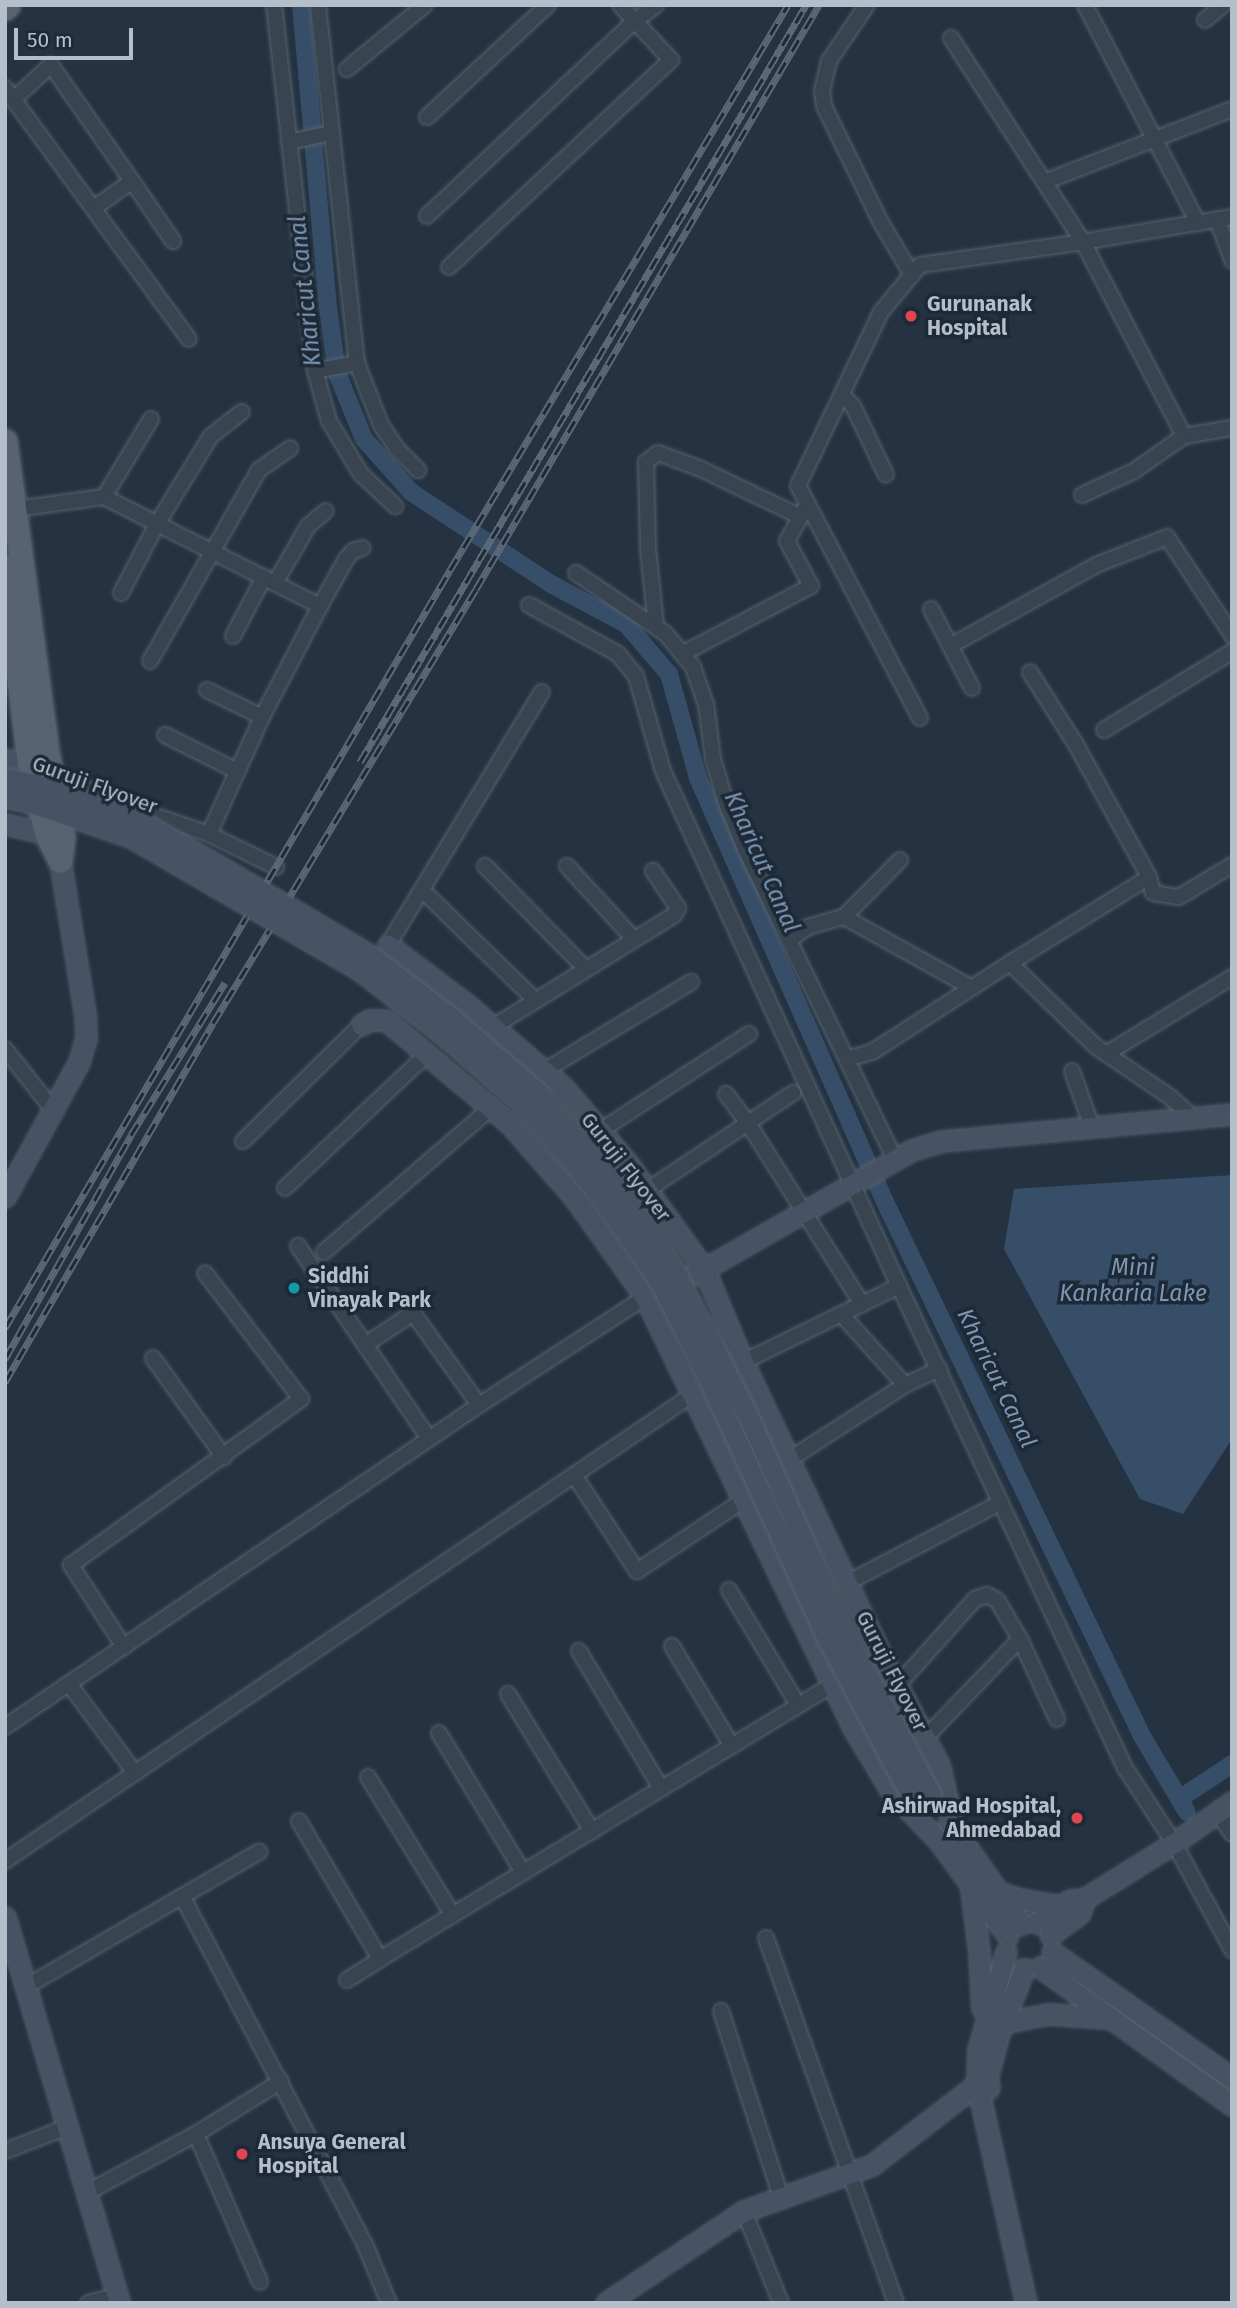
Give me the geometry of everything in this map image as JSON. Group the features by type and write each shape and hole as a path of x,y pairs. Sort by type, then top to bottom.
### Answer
{"main road":[{"path":"5,442 51,772 54,835"},
{"path":"5,566 9,640 29,764 54,835 60,861"}],"street":[{"path":"274,5 317,370 329,421 361,474 395,506"},
{"path":"318,5 355,364 381,425 397,449 418,470"},
{"path":"347,69 425,5"},
{"path":"427,117 548,5"},
{"path":"449,267 671,60 620,5"},
{"path":"427,216 635,21 656,5"},
{"path":"867,5 829,61 822,91 824,106 874,209 912,275"},
{"path":"1085,5 1152,139 1198,223"},
{"path":"1205,20 1223,5"},
{"path":"951,37 1083,242 1184,436"},
{"path":"173,241 51,65 10,93 189,339"},
{"path":"1044,182 1232,109"},
{"path":"289,142 331,133"},
{"path":"94,208 132,181"},
{"path":"920,718 804,511 798,486 881,312 920,265 1225,218 1232,260"},
{"path":"317,370 355,364"},
{"path":"842,395 853,406 886,475"},
{"path":"121,593 157,524 211,436 242,412"},
{"path":"104,497 151,419"},
{"path":"1082,495 1134,471 1184,436 1232,428"},
{"path":"150,661 259,470 290,447"},
{"path":"656,626 648,548 646,462 658,453 804,511"},
{"path":"16,509 104,497 320,606"},
{"path":"233,636 309,526 326,511"},
{"path":"682,654 811,586 787,541 804,511"},
{"path":"950,646 1096,565 1167,537 1232,635"},
{"path":"209,834 262,717 320,606 346,559 353,551 363,548"},
{"path":"576,573 666,634 693,667 706,704 713,759 726,803 847,1059 891,1161"},
{"path":"529,605 618,654 636,676 668,783 855,1180 900,1286 1125,1768 1174,1843 1232,1950"},
{"path":"931,610 972,688"},
{"path":"1104,730 1232,652"},
{"path":"1030,672 1075,743 1149,877 1153,893 1179,897 1232,865"},
{"path":"207,690 262,717"},
{"path":"542,692 388,945 493,1027 564,1088 600,1131 704,1269 743,1362 847,1583 939,1765 947,1836 970,1885 979,1952 983,2030"},
{"path":"165,735 237,771"},
{"path":"5,759 51,772 114,802 209,834 275,867"},
{"name":"Guruji Flyover","path":"5,778 37,785 138,820 243,880 371,956 453,1019 536,1091 610,1176 671,1265 754,1429 845,1634 923,1800"},
{"name":"Guruji Flyover","path":"5,797 32,803 131,837 350,965 441,1033 523,1104 595,1188 656,1275 697,1353 829,1642 947,1836"},
{"path":"5,824 54,835"},
{"path":"789,940 808,927 844,917 900,859"},
{"path":"5,1197 79,1062 86,1038 85,1016 60,861"},
{"path":"485,866 586,969"},
{"path":"567,866 634,939"},
{"path":"493,1027 674,915 678,908 653,871"},
{"path":"847,1059 872,1052 1149,877"},
{"path":"422,890 535,1000"},
{"path":"844,917 972,988"},
{"path":"1010,963 1106,1054 1170,1097 1193,1118"},
{"path":"1106,1054 1232,977"},
{"path":"544,1071 691,982"},
{"path":"243,1141 369,1020 386,1020 492,1107 574,1197 645,1297 852,1726 891,1791 947,1836 998,1892 1030,1945 1232,2078"},
{"path":"600,1131 750,1034"},
{"path":"5,1049 54,1111"},
{"path":"285,1188 427,1054"},
{"path":"5,1075 18,1065"},
{"path":"1072,1071 1092,1127"},
{"path":"646,1191 793,1093"},
{"path":"726,1094 748,1123 862,1304"},
{"path":"324,1252 492,1107"},
{"path":"5,1727 479,1405 645,1297 704,1269 891,1161 942,1140 1232,1114"},
{"path":"298,1246 429,1439"},
{"path":"124,1647 71,1565 301,1399 205,1273"},
{"path":"743,1362 900,1286"},
{"path":"365,1345 413,1313 479,1405"},
{"path":"841,1314 905,1385"},
{"path":"153,1358 224,1457"},
{"path":"790,1459 905,1385 939,1369"},
{"path":"5,1861 692,1395"},
{"path":"574,1475 637,1572 742,1501"},
{"path":"847,1583 1001,1502"},
{"path":"729,1590 798,1706"},
{"path":"897,1686 975,1598 987,1595 997,1600 1020,1639 1057,1718"},
{"path":"925,1738 1020,1639"},
{"path":"672,1646 732,1746"},
{"path":"579,1651 662,1788"},
{"path":"69,1684 135,1773"},
{"path":"347,1980 832,1685"},
{"path":"508,1694 592,1831"},
{"path":"439,1733 523,1872"},
{"path":"368,1777 453,1915"},
{"path":"1026,2303 977,2084 978,2050 983,2030 1030,1945 1062,1906 1070,1900 1084,1899 1174,1843 1225,1807 1232,1834"},
{"path":"299,1821 380,1959"},
{"path":"24,1988 258,1852"},
{"path":"970,1885 1109,2019 1232,2105"},
{"path":"998,1892 1030,1902 1062,1906"},
{"path":"183,1898 366,2247 389,2303"},
{"path":"1033,2303 1020,2252 987,2077 1002,2023 1030,1945 1080,1913 1084,1899"},
{"path":"5,1917 65,2128 118,2299 88,2303"},
{"path":"766,1938 896,2303"},
{"path":"721,2011 781,2197"},
{"path":"1002,2023 1048,2014 1109,2019"},
{"path":"86,2193 196,2134 281,2081"},
{"path":"606,2303 628,2297 744,2211 872,2165 977,2084"},
{"path":"5,2151 65,2128"},
{"path":"196,2134 260,2281"},
{"path":"744,2211 781,2303"}],"water":[{"name":"Mini Kankaria Lake","path":"1232,1175 1232,1439 1183,1514 1140,1499 1004,1249 1014,1189"}],"waterway":[{"name":"Kharicut Canal","path":"301,5 327,299 337,373 364,439 411,492 551,584 626,624 669,674 698,778 885,1202 1142,1736 1187,1812"},
{"path":"1179,1799 1232,1764"}],"railway":[{"path":"5,1328 450,570 788,5"},
{"path":"360,762 806,5"},
{"path":"5,1382 213,1023 476,589 819,5"},
{"path":"5,1359 131,1135 225,983"}],"place":[{"name":"Gurunanak Hospital","path":"911,316"},
{"name":"Siddhi Vinayak Park","path":"294,1288"},
{"name":"Ashirwad Hospital, Ahmedabad","path":"1077,1818"},
{"name":"Ansuya General Hospital","path":"242,2154"}]}
